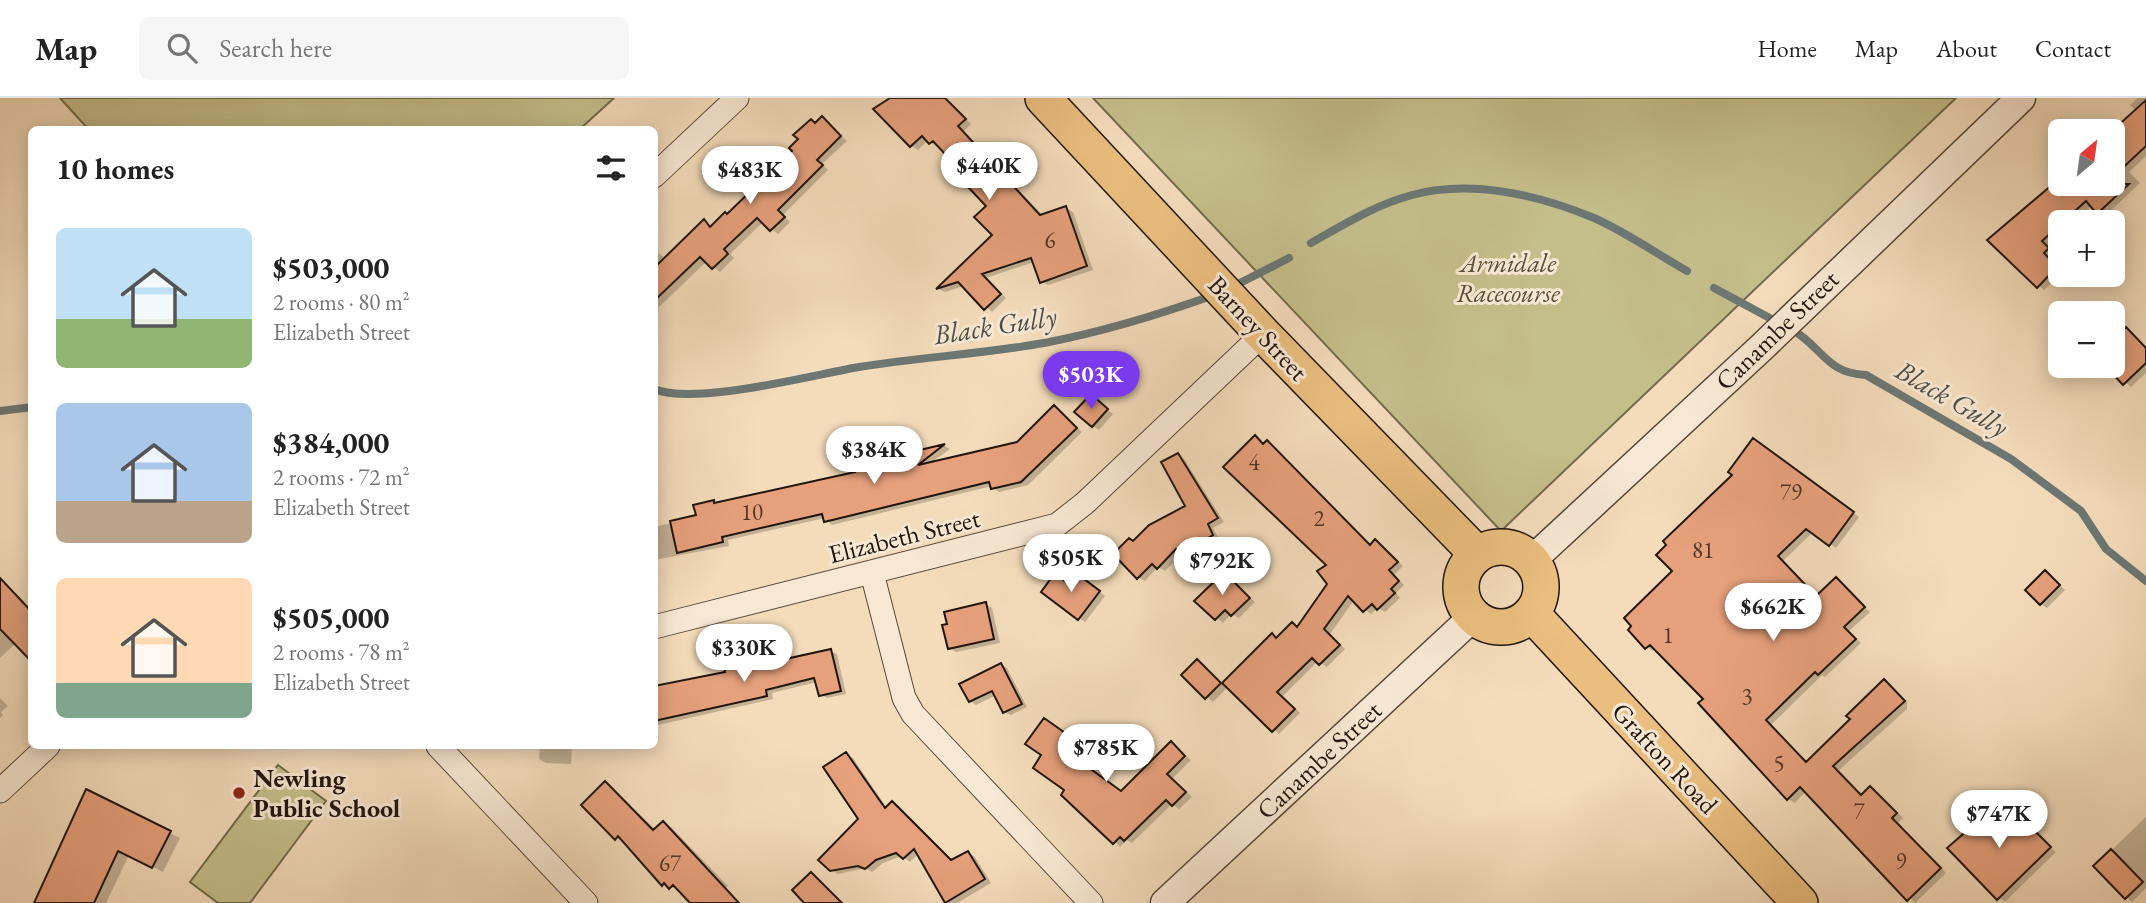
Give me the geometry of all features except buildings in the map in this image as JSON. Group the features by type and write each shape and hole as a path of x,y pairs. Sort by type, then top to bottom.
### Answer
{"main road":[{"name":"Barney Street","path":"1043,98 1263,334 1477,554"},
{"path":"1494,548 1504,548 1514,550 1531,561 1540,587 1531,613 1513,625 1503,626 1492,626 1474,616 1466,607 1461,585 1463,574 1477,554 1494,548"},
{"name":"Grafton Road","path":"1531,613 1800,903"}],"street":[{"path":"658,172 737,98"},
{"name":"Canambe Street","path":"1531,561 1762,347 1801,306 2021,98"},
{"name":"Elizabeth Street","path":"658,626 1058,525 1085,503 1263,334"},
{"path":"872,573 904,698 913,713 1091,903"},
{"name":"Canambe Street","path":"1165,903 1474,616"},
{"path":"0,791 45,749"},
{"path":"441,749 586,903"}],"green space":[{"path":"60,98 614,98 583,126 85,126"},
{"name":"Armidale Racecourse","path":"1093,98 1956,98 1501,531"},
{"path":"278,765 326,801 250,903 218,903 190,882"}],"waterway":[{"name":"Black Gully","path":"1311,243 1398,199 1435,190 1481,189 1528,196 1594,218 1630,236 1687,271"},
{"name":"Black Gully","path":"1232,287 1289,258"},
{"name":"Black Gully","path":"1714,288 1779,323"},
{"name":"Black Gully","path":"658,390 697,394 724,392 859,367 1044,343 1130,322 1214,295"},
{"name":"Black Gully","path":"1791,329 1841,370 1866,375 2011,459 2081,511 2106,549 2146,581"},
{"name":"Black Gully","path":"0,411 28,408"}],"place":[{"name":"Newling Public School","path":"239,793"}]}
